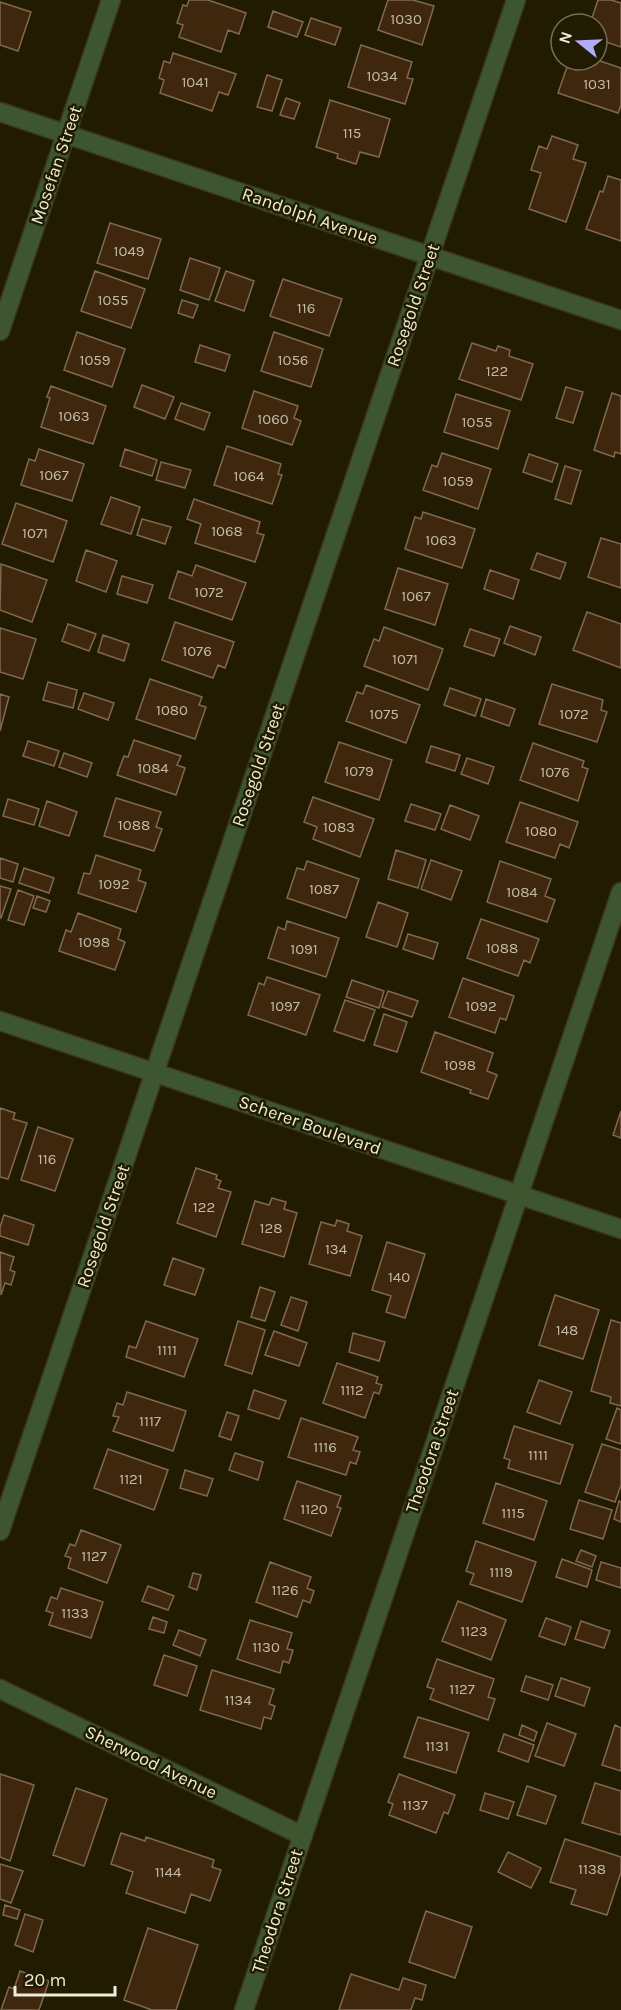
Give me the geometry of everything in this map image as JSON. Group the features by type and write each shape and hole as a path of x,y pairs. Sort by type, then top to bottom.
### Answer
{"street":[{"name":"Mosefan Street","path":"0,331 111,0"},
{"name":"Rosegold Street","path":"0,1531 516,0"},
{"name":"Randolph Avenue","path":"0,112 621,320"},
{"name":"Theodora Street","path":"244,2010 621,892"},
{"name":"Scherer Boulevard","path":"0,1021 621,1229"},
{"name":"Sherwood Avenue","path":"0,1689 303,1836"}],"building":[{"path":"189,0 208,0 246,13 239,34 228,30 221,52 179,37 183,25 177,23 183,5 187,6"},
{"path":"388,0 413,0 434,6 422,45 378,30"},
{"path":"598,0 621,3 621,47 609,43 609,12 594,12"},
{"path":"0,2 31,12 18,51 0,45"},
{"path":"273,11 303,22 297,37 268,27"},
{"path":"311,18 341,28 335,45 305,35"},
{"path":"361,45 412,62 407,78 413,79 405,104 348,87"},
{"path":"173,53 236,74 228,95 219,92 212,111 160,93 164,80 159,78 164,61 170,63"},
{"path":"609,64 621,68 621,105 618,113 558,93 565,72 609,72"},
{"path":"267,75 282,80 272,111 257,107"},
{"path":"286,98 300,103 294,119 280,115"},
{"path":"330,100 390,119 379,157 360,152 356,164 337,158 338,154 316,147"},
{"path":"552,136 578,145 573,159 586,163 566,222 529,209 541,173 531,170 539,146 547,149"},
{"path":"608,176 621,180 621,241 586,229"},
{"path":"110,223 161,239 148,279 97,263"},
{"path":"190,258 220,268 209,300 180,290"},
{"path":"95,271 145,289 131,328 81,311"},
{"path":"226,271 254,281 244,311 215,301"},
{"path":"283,279 342,299 329,336 270,316"},
{"path":"182,300 198,305 193,318 178,313"},
{"path":"77,332 125,349 112,387 64,370"},
{"path":"274,332 323,349 311,387 261,371"},
{"path":"472,343 496,351 498,346 510,350 509,356 533,364 521,400 459,379"},
{"path":"200,345 230,355 225,371 195,362"},
{"path":"142,385 174,397 165,419 134,407"},
{"path":"51,386 106,406 93,444 41,427 50,398 47,397"},
{"path":"566,387 583,392 573,423 556,418"},
{"path":"254,391 298,406 294,418 301,421 292,445 242,428"},
{"path":"612,393 621,396 621,454 615,452 614,457 594,450"},
{"path":"456,394 510,411 498,449 444,432"},
{"path":"181,403 210,413 204,430 175,419"},
{"path":"227,446 281,464 278,474 282,475 272,504 214,485"},
{"path":"39,449 84,464 72,501 21,485 29,459 35,461"},
{"path":"125,449 157,460 152,476 120,466"},
{"path":"442,453 491,469 478,509 423,490 432,465 437,467"},
{"path":"529,454 558,464 552,482 523,472"},
{"path":"161,462 191,470 185,488 156,480"},
{"path":"565,466 581,471 571,504 555,499"},
{"path":"111,497 140,507 131,534 101,524"},
{"path":"194,499 260,522 257,533 264,535 255,562 195,543 201,524 187,519"},
{"path":"16,503 67,521 53,562 2,544"},
{"path":"423,512 475,529 462,568 405,549 415,517 421,519"},
{"path":"142,519 171,527 165,544 137,535"},
{"path":"601,538 621,544 621,588 588,577"},
{"path":"86,550 117,561 106,592 76,581"},
{"path":"537,553 566,563 560,579 531,569"},
{"path":"1,564 47,580 32,622 0,610"},
{"path":"196,565 246,583 232,620 169,598 178,571 192,576"},
{"path":"398,568 448,584 435,625 385,609"},
{"path":"490,570 519,580 513,599 484,589"},
{"path":"122,576 153,585 147,603 117,594"},
{"path":"587,612 621,624 621,668 573,650"},
{"path":"175,622 234,642 225,668 218,665 213,678 162,660"},
{"path":"68,624 96,634 89,651 62,641"},
{"path":"510,626 541,637 535,655 504,643"},
{"path":"384,627 443,649 428,690 364,666 374,639 379,641"},
{"path":"0,628 36,639 23,679 0,672"},
{"path":"470,629 500,639 494,656 464,646"},
{"path":"103,635 129,644 124,661 98,652"},
{"path":"150,679 202,697 199,705 206,707 195,739 136,719"},
{"path":"48,682 77,690 73,708 43,700"},
{"path":"552,684 603,700 601,710 607,712 597,742 539,724"},
{"path":"366,685 420,705 406,743 346,721 357,692 363,694"},
{"path":"450,688 481,699 475,716 444,705"},
{"path":"84,693 114,703 108,720 78,709"},
{"path":"0,694 9,697 0,731"},
{"path":"486,699 515,709 509,726 481,716"},
{"path":"134,740 181,756 177,765 185,768 176,795 117,775 124,756 128,757"},
{"path":"28,741 59,751 54,766 23,756"},
{"path":"339,742 392,760 379,800 325,782"},
{"path":"533,743 584,761 582,767 588,769 578,801 520,780"},
{"path":"431,746 460,755 455,771 426,762"},
{"path":"64,753 92,763 87,777 59,767"},
{"path":"467,758 494,767 488,784 461,774"},
{"path":"313,797 374,819 360,857 313,839 317,827 304,822"},
{"path":"116,798 161,812 156,827 162,829 154,851 104,836"},
{"path":"8,799 39,809 34,825 3,816"},
{"path":"47,801 77,812 69,836 39,826"},
{"path":"520,802 578,822 569,848 560,844 555,858 506,842"},
{"path":"411,804 441,814 435,830 405,821"},
{"path":"450,805 479,816 470,840 441,829"},
{"path":"396,850 426,860 418,888 388,879"},
{"path":"96,855 141,870 138,880 146,883 136,912 78,893 84,873 90,874"},
{"path":"0,858 18,864 13,882 0,878"},
{"path":"431,860 462,871 451,900 421,889"},
{"path":"307,861 359,879 346,918 287,898 297,868 304,870"},
{"path":"500,861 551,879 545,896 555,900 547,922 487,902"},
{"path":"24,868 54,878 49,893 19,883"},
{"path":"0,886 11,889 1,918 0,918"},
{"path":"18,890 34,896 24,925 8,920"},
{"path":"37,896 50,901 46,912 33,908"},
{"path":"378,902 408,913 397,947 366,937"},
{"path":"78,913 121,929 118,939 125,942 115,970 59,951 66,930 71,932"},
{"path":"481,919 539,939 530,963 524,960 518,976 467,958"},
{"path":"287,921 339,938 326,977 268,958 278,927 285,930"},
{"path":"408,934 438,943 433,959 403,949"},
{"path":"267,977 320,995 306,1035 248,1015 259,983 264,985"},
{"path":"463,978 514,996 506,1020 500,1018 495,1033 449,1017"},
{"path":"352,980 384,991 379,1008 346,997"},
{"path":"388,991 418,1001 412,1017 382,1007"},
{"path":"345,1000 375,1010 364,1041 334,1031"},
{"path":"384,1014 407,1022 397,1052 374,1045"},
{"path":"435,1032 493,1053 487,1071 497,1075 488,1099 470,1093 471,1090 421,1072"},
{"path":"0,1108 15,1113 13,1119 27,1123 8,1179 0,1177"},
{"path":"621,1111 621,1138 613,1135"},
{"path":"38,1127 73,1139 55,1191 21,1180"},
{"path":"196,1168 217,1175 216,1179 221,1181 218,1188 231,1192 216,1237 177,1223"},
{"path":"272,1198 286,1202 284,1209 297,1213 284,1257 242,1244 255,1201 269,1205"},
{"path":"4,1215 34,1225 28,1245 0,1236"},
{"path":"337,1220 349,1224 347,1231 362,1236 350,1276 309,1264 321,1222 335,1226"},
{"path":"387,1242 425,1254 405,1318 386,1312 391,1296 372,1290"},
{"path":"0,1252 14,1257 10,1270 15,1272 11,1285 5,1283 1,1295"},
{"path":"173,1258 204,1269 195,1295 164,1285"},
{"path":"260,1287 275,1292 265,1321 251,1317"},
{"path":"555,1295 599,1310 583,1359 539,1345"},
{"path":"291,1297 307,1302 298,1331 281,1325"},
{"path":"611,1320 621,1323 621,1406 610,1403 611,1397 591,1391"},
{"path":"146,1321 198,1339 184,1377 126,1357 129,1346 136,1348"},
{"path":"238,1321 265,1330 252,1374 225,1365"},
{"path":"274,1331 307,1343 299,1366 265,1355"},
{"path":"353,1333 385,1342 379,1361 349,1352"},
{"path":"337,1363 378,1377 376,1383 382,1385 379,1394 374,1392 365,1418 323,1403"},
{"path":"539,1380 572,1392 560,1424 527,1412"},
{"path":"254,1390 286,1401 279,1419 248,1409"},
{"path":"127,1392 186,1411 173,1451 113,1431 119,1417 113,1416 117,1403 123,1405"},
{"path":"617,1408 621,1410 621,1444 606,1439"},
{"path":"227,1412 239,1416 231,1440 219,1436"},
{"path":"301,1418 358,1437 353,1450 360,1452 356,1464 350,1462 346,1475 288,1457"},
{"path":"514,1426 573,1445 560,1484 508,1468 510,1460 504,1458"},
{"path":"602,1444 621,1450 621,1485 615,1502 585,1492"},
{"path":"108,1449 168,1470 154,1510 94,1488"},
{"path":"235,1453 263,1462 258,1480 229,1470"},
{"path":"185,1470 213,1479 207,1496 180,1488"},
{"path":"297,1481 341,1496 337,1507 341,1508 331,1536 284,1519"},
{"path":"496,1483 547,1501 534,1540 483,1523"},
{"path":"579,1500 612,1510 603,1539 570,1529"},
{"path":"619,1501 621,1502 621,1522 614,1519"},
{"path":"81,1530 121,1545 107,1583 68,1568 71,1558 65,1556 70,1544 75,1546"},
{"path":"476,1541 536,1562 522,1602 470,1584 474,1574 466,1571"},
{"path":"581,1550 596,1556 592,1567 576,1561"},
{"path":"562,1559 592,1570 587,1587 556,1577"},
{"path":"270,1562 311,1577 307,1588 314,1591 310,1603 303,1600 297,1617 256,1602"},
{"path":"601,1562 621,1568 621,1588 596,1580"},
{"path":"193,1573 201,1575 197,1590 189,1587"},
{"path":"148,1586 174,1596 168,1610 142,1601"},
{"path":"61,1588 103,1602 91,1638 49,1625 53,1613 46,1611 51,1597 57,1599"},
{"path":"458,1601 506,1620 491,1660 442,1641"},
{"path":"153,1617 167,1622 164,1633 149,1629"},
{"path":"546,1618 571,1627 565,1645 539,1636"},
{"path":"250,1620 292,1633 287,1649 293,1650 289,1663 283,1661 280,1673 237,1659"},
{"path":"581,1621 610,1631 604,1648 575,1639"},
{"path":"179,1630 206,1640 200,1656 173,1645"},
{"path":"164,1655 197,1666 187,1696 154,1685"},
{"path":"437,1659 494,1679 488,1697 495,1699 488,1720 430,1699 434,1689 427,1687"},
{"path":"212,1670 274,1689 269,1704 275,1706 271,1719 264,1717 261,1729 200,1710"},
{"path":"526,1676 553,1685 548,1700 521,1691"},
{"path":"561,1678 590,1688 584,1706 555,1696"},
{"path":"418,1717 469,1733 456,1773 404,1757"},
{"path":"547,1723 576,1734 564,1766 535,1756"},
{"path":"522,1725 537,1732 534,1741 519,1735"},
{"path":"615,1725 621,1728 621,1771 602,1765"},
{"path":"504,1734 534,1745 528,1762 498,1751"},
{"path":"0,1774 34,1785 10,1861 0,1857"},
{"path":"399,1774 455,1795 448,1814 444,1812 436,1833 389,1815 393,1804 388,1802"},
{"path":"595,1783 621,1791 621,1835 582,1823"},
{"path":"527,1786 556,1796 546,1824 517,1815"},
{"path":"76,1788 107,1799 84,1866 53,1855"},
{"path":"485,1793 514,1802 508,1819 480,1810"},
{"path":"121,1833 145,1841 146,1837 214,1860 212,1867 221,1870 210,1901 191,1894 185,1913 126,1893 133,1872 111,1864"},
{"path":"565,1839 621,1857 621,1872 607,1915 571,1904 576,1890 550,1882"},
{"path":"508,1852 541,1868 531,1888 498,1872"},
{"path":"0,1864 23,1871 11,1903 0,1899"},
{"path":"5,1905 20,1910 17,1919 3,1915"},
{"path":"426,1911 472,1927 455,1978 409,1962"},
{"path":"25,1914 43,1920 33,1952 15,1945"},
{"path":"148,1928 198,1945 176,2010 152,2010 124,2000"},
{"path":"20,1971 49,1981 39,2010 1,2010 9,1987 14,1989"},
{"path":"351,1974 399,1990 403,1978 426,1985 422,2000 415,1998 411,2010 339,2010"}]}
